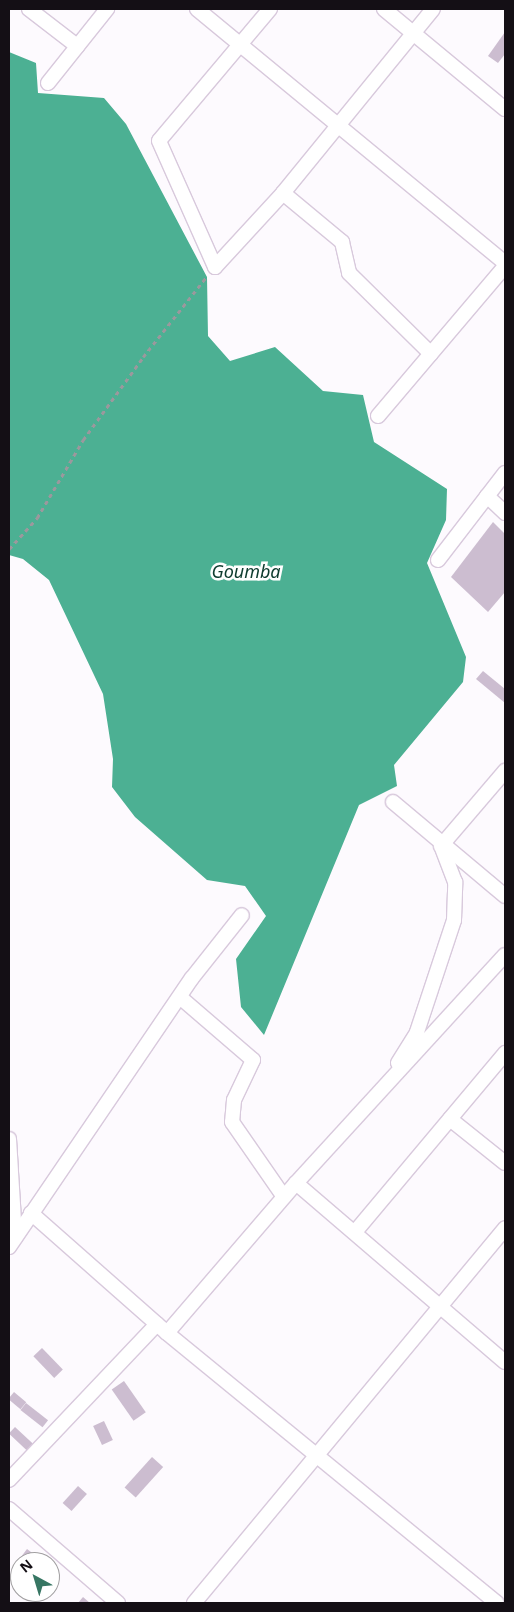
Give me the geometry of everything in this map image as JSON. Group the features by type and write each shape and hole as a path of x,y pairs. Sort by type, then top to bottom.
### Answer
{"street":[{"path":"29,9 77,46"},
{"path":"48,83 107,9"},
{"path":"196,9 505,265 378,416"},
{"path":"270,9 159,141 215,267 283,193 432,9"},
{"path":"384,9 505,109"},
{"path":"283,193 342,242 349,272 431,354"},
{"path":"438,560 505,473"},
{"path":"488,496 505,513"},
{"path":"441,846 505,772"},
{"path":"393,802 441,846 505,896"},
{"path":"376,1096 417,1032 454,920 455,882 441,846"},
{"path":"12,1242 181,998 242,915"},
{"path":"9,1480 162,1328 505,955"},
{"path":"181,998 253,1060 234,1100 232,1122 284,1197"},
{"path":"355,1232 505,1053"},
{"path":"450,1119 505,1163"},
{"path":"9,1139 12,1242"},
{"path":"296,1184 355,1232 505,1362"},
{"path":"31,1214 162,1328 497,1603"},
{"path":"194,1603 505,1228"},
{"path":"9,1509 118,1603"}],"path":[{"path":"9,549 37,518 83,440 143,356 215,267"}],"water":[{"name":"Goumba","path":"9,52 36,63 38,93 104,98 126,124 207,277 208,336 230,361 275,347 323,391 363,395 374,442 447,489 446,520 427,563 466,657 463,682 394,765 397,786 359,805 264,1035 241,1007 236,959 266,916 245,886 207,880 135,817 112,787 113,759 103,694 49,580 23,559 9,555"}],"building":[{"path":"505,32 505,54 498,63 488,56"},
{"path":"493,522 505,534 505,592 488,612 451,577"},
{"path":"483,671 505,689 505,703 476,679"},
{"path":"42,1348 63,1370 54,1378 33,1356"},
{"path":"124,1381 146,1412 134,1421 112,1390"},
{"path":"14,1392 26,1402 20,1409 9,1400"},
{"path":"26,1403 48,1420 43,1427 20,1410"},
{"path":"104,1421 113,1440 102,1445 93,1426"},
{"path":"15,1427 33,1444 27,1451 9,1434"},
{"path":"152,1457 163,1467 136,1498 125,1487"},
{"path":"78,1486 87,1494 72,1511 63,1503"},
{"path":"83,1597 90,1603 78,1603"}]}
